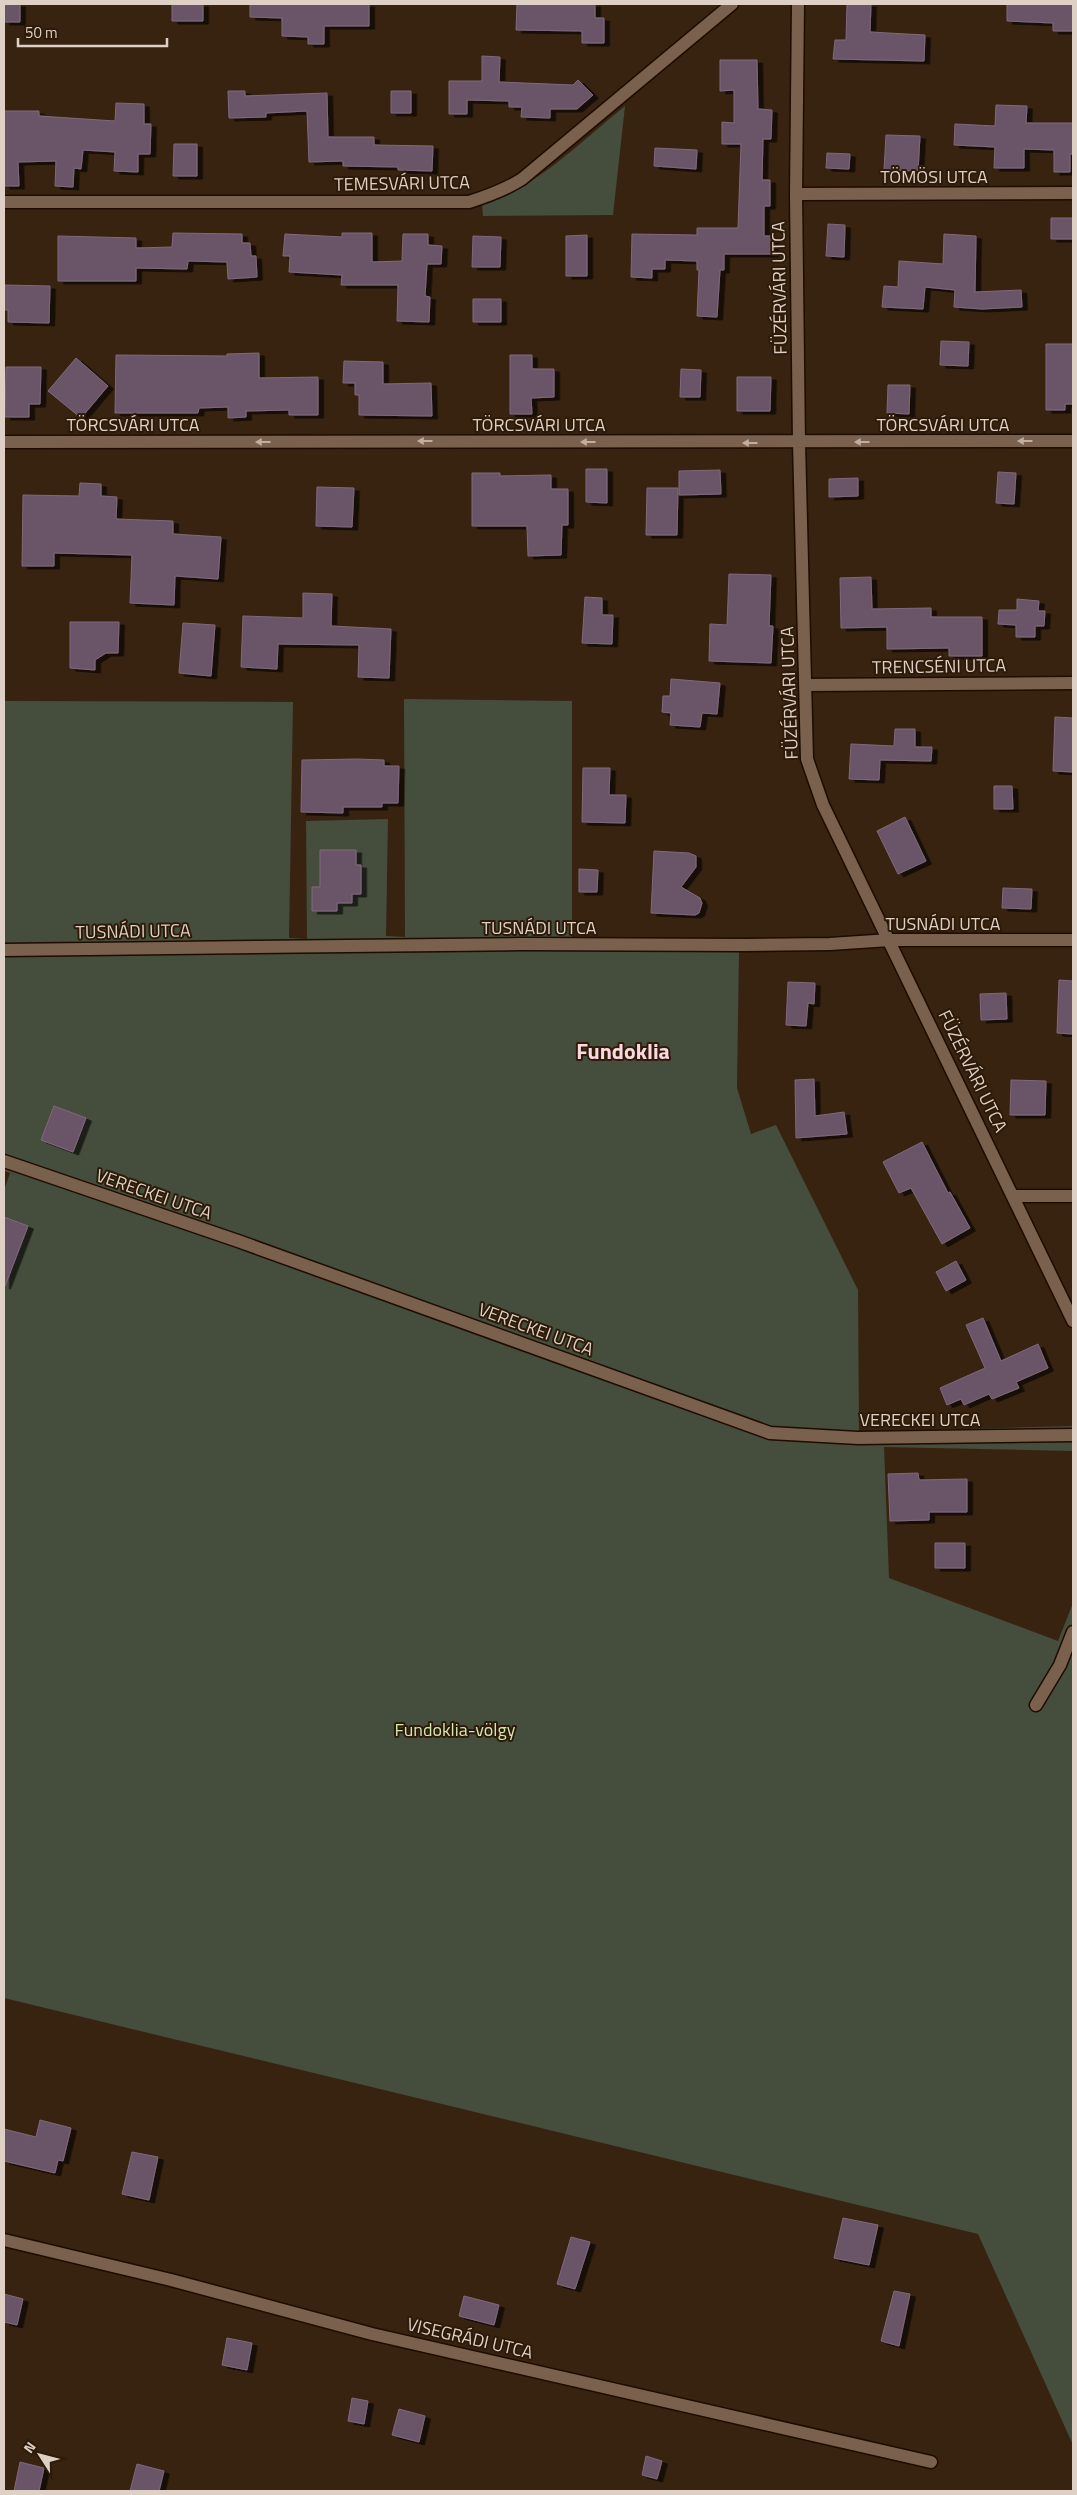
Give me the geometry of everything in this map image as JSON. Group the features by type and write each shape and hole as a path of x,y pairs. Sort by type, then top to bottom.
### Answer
{"street":[{"name":"TEMESVÁRI UTCA","path":"4,202 469,202 506,190 522,179 732,4"},
{"name":"FÜZÉRVÁRI UTCA","path":"798,4 796,194 799,443 805,737 811,774 823,805 1073,1321"},
{"name":"TÖMÖSI UTCA","path":"796,194 1073,193"},
{"name":"TÖRCSVÁRI UTCA","path":"4,442 799,443 1073,441"},
{"name":"TRENCSÉNI UTCA","path":"805,685 1073,682"},
{"name":"TUSNÁDI UTCA","path":"4,950 521,944 821,944 890,940 1073,940"},
{"name":"VERECKEI UTCA","path":"4,1160 248,1245 770,1433 858,1438 1073,1435"},
{"path":"1014,1196 1073,1196"},
{"path":"1036,1705 1060,1666 1073,1632"},
{"name":"VISEGRÁDI UTCA","path":"4,2240 171,2280 372,2334 931,2462"}],"green space":[{"path":"625,106 613,215 483,216 482,204 522,187 540,175"},
{"name":"Fundoklia-völgy","path":"404,699 572,701 572,948 739,949 737,1088 751,1134 776,1125 858,1290 859,1432 1073,1426 1073,1451 884,1447 889,1578 1058,1641 1073,1603 1073,2445 978,2234 4,1998 4,1190 10,1173 4,1171 4,701 293,702 289,938 307,939 306,821 388,819 386,936 405,937"}],"building":[{"path":"4,4 20,4 20,22 4,22"},
{"path":"172,4 203,4 203,21 172,21"},
{"path":"250,4 369,4 369,26 324,26 324,44 308,44 308,37 282,36 282,18 250,17"},
{"path":"517,4 595,4 595,18 604,18 604,43 582,43 582,31 516,30"},
{"path":"847,4 871,4 870,32 925,35 924,61 833,59 835,40 846,40"},
{"path":"1007,4 1073,4 1073,31 1053,31 1053,23 1007,21"},
{"path":"482,56 500,57 499,82 573,85 578,80 593,95 577,109 550,109 550,118 521,117 522,107 509,107 509,101 467,100 467,114 449,114 449,81 482,81"},
{"path":"720,60 757,60 758,109 772,110 771,139 763,139 762,180 770,180 770,206 764,206 764,236 773,236 773,254 724,254 724,270 720,270 717,317 697,316 699,270 697,270 697,261 665,260 665,269 652,269 652,278 631,277 632,234 697,235 697,228 738,228 741,144 722,144 722,122 734,123 734,90 720,91"},
{"path":"228,91 245,91 245,96 327,93 328,137 374,137 374,145 433,146 432,171 398,170 398,167 343,166 343,161 309,162 307,111 266,113 266,117 229,118"},
{"path":"391,91 411,91 411,113 391,113"},
{"path":"116,103 144,104 144,124 151,124 150,154 138,154 138,172 114,171 115,152 83,150 81,169 74,168 73,187 55,186 56,161 18,162 19,186 4,186 4,111 39,111 39,116 115,121"},
{"path":"996,105 1027,106 1026,123 1073,123 1073,154 1070,154 1070,172 1054,172 1054,150 1024,149 1024,168 994,168 995,147 954,145 955,124 995,126"},
{"path":"886,135 920,136 918,171 884,170"},
{"path":"174,144 197,144 197,176 173,176"},
{"path":"655,148 697,150 696,169 654,166"},
{"path":"827,153 850,154 849,169 826,168"},
{"path":"1051,218 1073,218 1073,239 1051,239"},
{"path":"828,224 845,225 844,257 826,256"},
{"path":"173,233 242,234 242,243 250,243 251,256 256,256 257,277 228,279 227,262 188,261 187,269 136,268 136,281 58,281 58,236 136,238 136,248 172,247"},
{"path":"342,233 372,233 372,262 402,261 403,234 428,234 428,245 442,246 441,264 427,264 425,296 430,297 429,322 397,321 398,285 341,285 342,275 289,272 290,256 283,256 285,234 342,237"},
{"path":"944,234 976,236 975,292 1021,290 1022,307 982,309 954,307 955,290 925,287 923,309 882,307 884,286 898,287 899,261 943,264"},
{"path":"587,235 587,276 566,276 566,236"},
{"path":"473,236 501,237 500,267 472,267"},
{"path":"4,285 50,286 49,323 8,322 8,310 4,310"},
{"path":"473,299 501,299 501,322 473,322"},
{"path":"941,341 969,342 968,366 940,365"},
{"path":"1046,344 1073,344 1073,404 1065,404 1065,410 1046,410"},
{"path":"259,353 259,378 318,377 318,415 289,415 289,410 246,411 246,417 228,418 228,407 199,408 198,413 115,413 116,355 227,356 227,354"},
{"path":"510,355 532,355 532,369 554,369 554,397 531,398 532,414 510,414"},
{"path":"76,358 108,386 81,418 48,391"},
{"path":"344,361 383,362 383,384 431,383 432,416 359,415 359,395 355,395 355,383 343,383"},
{"path":"6,367 41,367 40,404 29,404 29,417 5,417"},
{"path":"681,369 701,370 700,397 680,397"},
{"path":"737,377 771,377 770,411 737,411"},
{"path":"888,385 910,385 909,414 887,413"},
{"path":"586,469 607,469 607,503 586,502"},
{"path":"720,470 721,494 679,495 679,471"},
{"path":"998,472 1016,473 1014,504 996,503"},
{"path":"472,473 500,473 500,476 551,475 551,489 568,489 568,525 562,525 561,555 528,556 527,526 472,526"},
{"path":"858,478 858,496 829,497 829,479"},
{"path":"80,483 101,484 101,496 117,497 116,519 173,521 173,534 221,537 218,579 175,576 174,605 130,603 132,555 54,553 54,566 22,566 23,495 79,496"},
{"path":"317,487 354,488 352,527 316,526"},
{"path":"647,488 678,488 677,535 646,535"},
{"path":"729,574 771,575 769,626 773,626 771,663 709,661 710,624 727,625"},
{"path":"871,577 872,609 931,608 931,617 982,617 982,656 949,656 949,648 887,649 887,627 841,628 840,578"},
{"path":"303,593 332,594 331,626 391,629 389,678 358,677 359,645 278,644 277,669 241,667 243,616 303,618"},
{"path":"585,597 602,598 602,615 613,615 612,644 582,643"},
{"path":"1017,599 1039,601 1038,611 1045,611 1044,626 1035,626 1035,637 1016,637 1016,625 998,624 999,610 1017,610"},
{"path":"70,622 119,622 118,653 106,653 95,660 95,670 70,668"},
{"path":"183,623 215,625 211,676 179,673"},
{"path":"671,679 720,683 717,714 702,713 700,727 670,725 671,713 662,712 663,696 670,696"},
{"path":"1055,717 1073,718 1073,772 1053,771"},
{"path":"895,729 915,729 915,747 932,747 931,761 880,760 879,780 849,779 851,744 894,746"},
{"path":"302,760 384,760 384,766 399,766 398,803 382,803 382,807 343,807 343,813 301,812"},
{"path":"583,768 610,768 609,795 626,795 625,823 582,822"},
{"path":"994,786 1012,786 1013,809 994,809"},
{"path":"905,817 926,861 898,874 877,831"},
{"path":"320,850 356,850 356,865 361,865 361,894 352,894 352,903 337,903 337,911 312,911 312,887 320,887"},
{"path":"654,851 689,853 696,856 696,867 681,887 700,898 702,903 699,913 695,915 651,913"},
{"path":"579,869 598,870 597,892 579,892"},
{"path":"1003,888 1032,889 1031,909 1002,908"},
{"path":"1059,980 1073,981 1073,1034 1057,1033"},
{"path":"788,982 815,983 814,1004 808,1003 806,1026 786,1025"},
{"path":"1006,993 1007,1019 981,1020 980,994"},
{"path":"814,1079 815,1116 844,1112 847,1134 796,1138 795,1080"},
{"path":"1011,1080 1046,1081 1045,1115 1010,1115"},
{"path":"54,1106 86,1118 73,1152 41,1140"},
{"path":"922,1142 948,1193 950,1192 970,1228 942,1244 911,1188 899,1193 883,1162"},
{"path":"4,1217 28,1226 5,1286 4,1286"},
{"path":"956,1261 966,1280 946,1291 936,1272"},
{"path":"983,1318 1001,1361 1038,1344 1048,1368 1016,1382 1019,1388 992,1399 989,1394 964,1405 961,1399 947,1405 940,1388 985,1368 966,1325"},
{"path":"918,1473 919,1480 967,1479 967,1512 929,1512 929,1520 890,1521 888,1474"},
{"path":"935,1543 965,1543 965,1568 935,1568"},
{"path":"40,2120 71,2128 63,2161 58,2160 55,2173 4,2161 4,2129 36,2137"},
{"path":"132,2152 158,2157 149,2200 122,2194"},
{"path":"843,2218 878,2225 869,2265 834,2258"},
{"path":"571,2237 590,2242 575,2289 557,2284"},
{"path":"894,2291 910,2294 899,2346 881,2341"},
{"path":"4,2294 23,2299 17,2325 4,2322"},
{"path":"464,2296 499,2305 494,2325 459,2316"},
{"path":"227,2338 252,2343 247,2370 222,2365"},
{"path":"352,2398 368,2401 364,2424 348,2421"},
{"path":"399,2409 425,2416 419,2442 392,2435"},
{"path":"646,2456 662,2461 657,2479 642,2475"},
{"path":"20,2462 44,2468 39,2491 14,2491"},
{"path":"137,2464 164,2471 159,2491 130,2491"}],"district":[{"name":"Fundoklia","path":"623,1051"}]}
